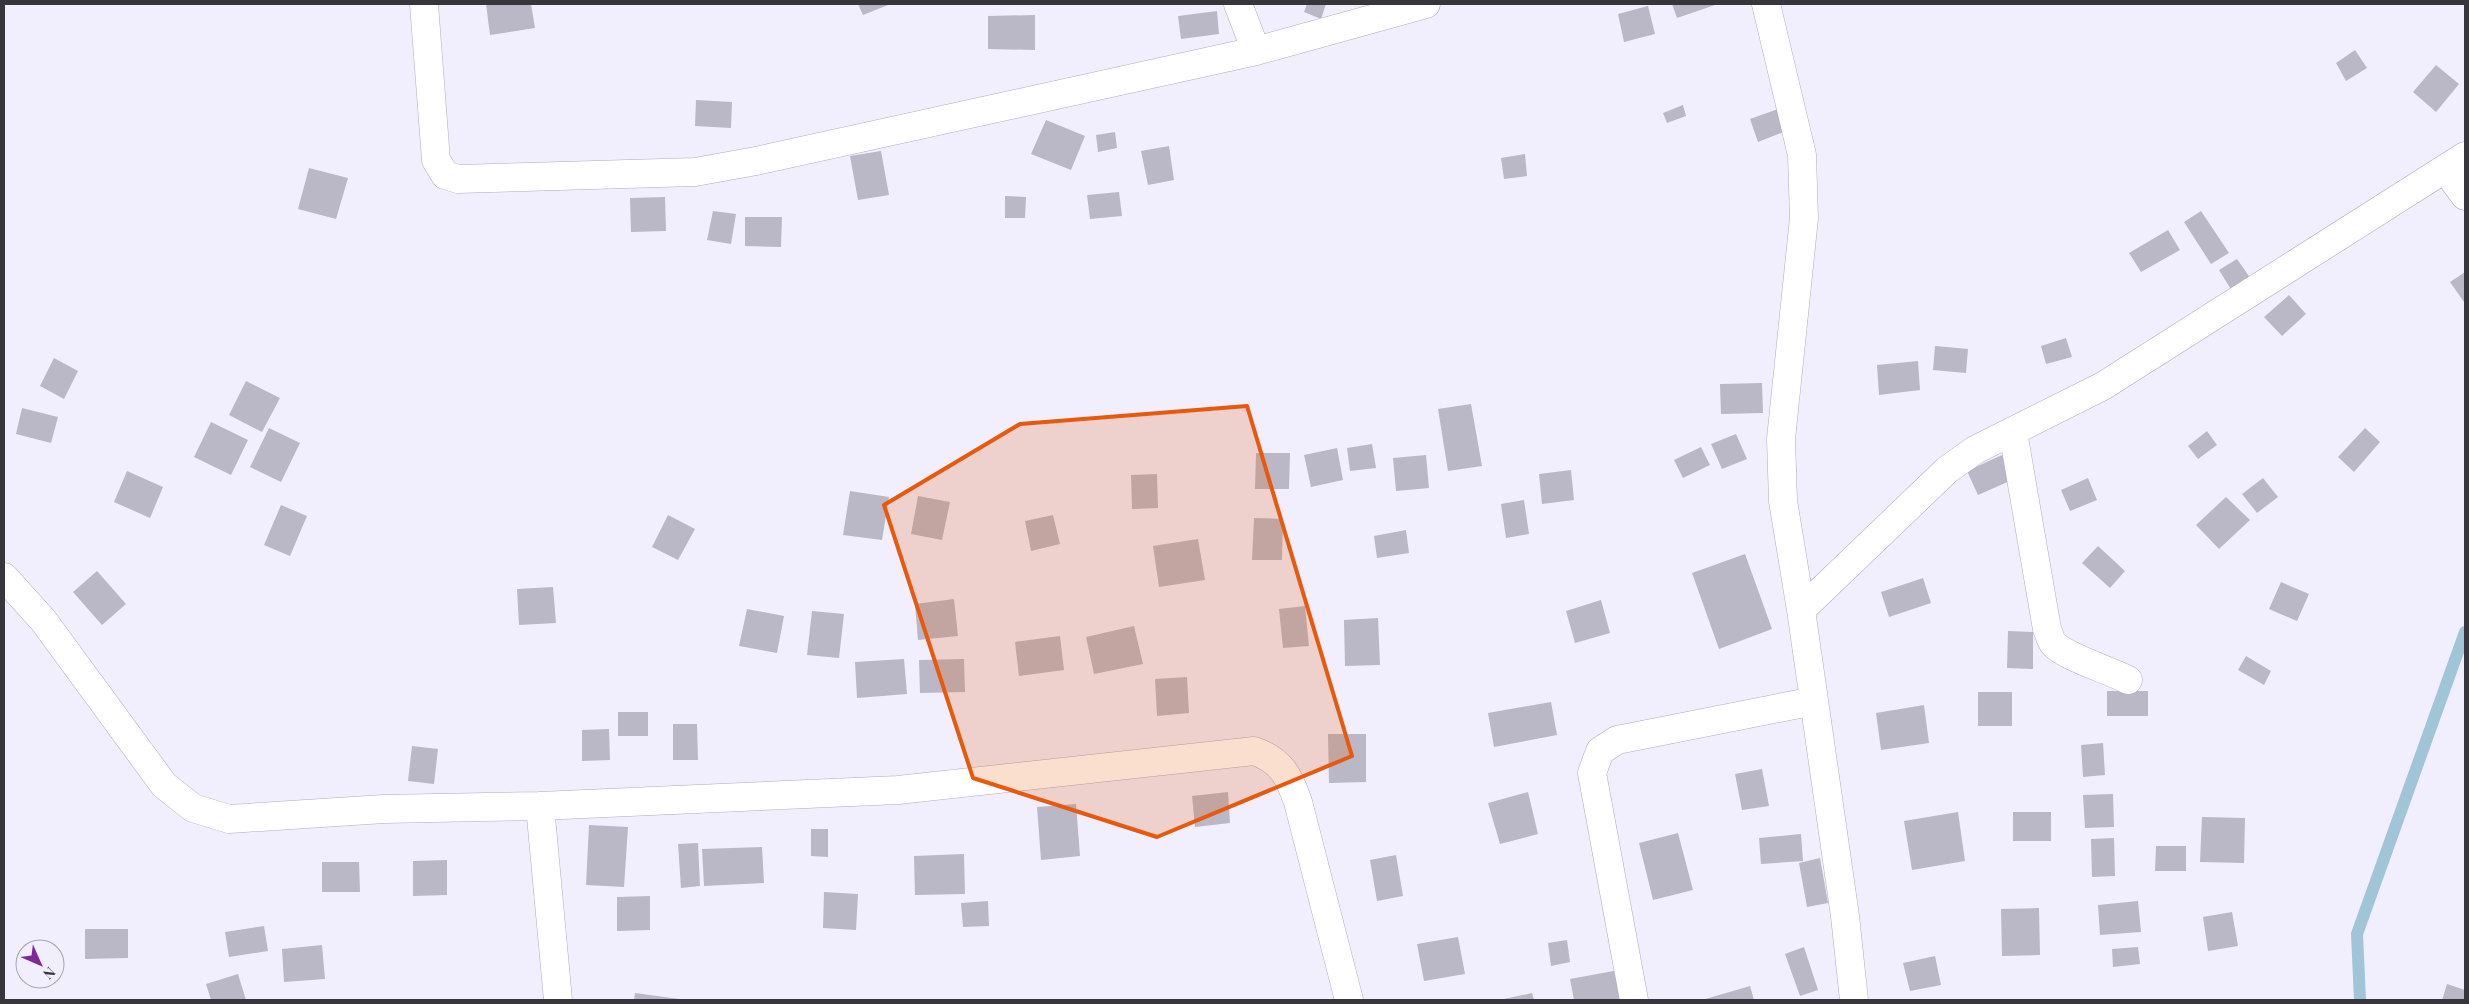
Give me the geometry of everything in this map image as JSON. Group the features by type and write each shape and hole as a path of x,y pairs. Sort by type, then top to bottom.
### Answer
{"street":[{"path":"424,4 436,160 445,175 458,179 695,172 1256,51 1426,4"},
{"path":"1238,4 1256,51"},
{"path":"1766,4 1802,154 1804,218 1781,440 1783,501 1801,610 1845,916 1854,1000"},
{"path":"1801,610 1947,470 1976,450 2103,386 2455,163 2465,196"},
{"path":"2013,432 2047,628 2053,643 2064,652 2109,670 2128,680"},
{"path":"4,577 43,620 164,785 194,808 229,819 384,809 540,806 898,790 1254,751 1271,757 1290,778 1298,802 1349,1000"},
{"path":"1634,1000 1592,773 1600,751 1617,740 1814,701"},
{"path":"540,806 558,1000"}],"highlighted area":[{"path":"1247,406 1352,756 1157,837 973,778 884,505 1020,424"}],"building":[{"path":"486,4 531,4 535,28 490,35"},
{"path":"858,4 887,4 888,5 863,15"},
{"path":"1307,4 1326,4 1321,19 1304,12"},
{"path":"1672,4 1718,4 1677,18"},
{"path":"1648,6 1655,34 1624,42 1618,14"},
{"path":"1217,11 1219,34 1181,39 1178,16"},
{"path":"1035,15 1035,50 988,49 988,16"},
{"path":"2355,50 2367,68 2346,81 2336,63"},
{"path":"2436,65 2459,84 2436,112 2413,92"},
{"path":"696,100 732,102 731,128 695,126"},
{"path":"1683,105 1686,116 1667,123 1663,113"},
{"path":"1778,109 1786,131 1758,142 1750,119"},
{"path":"1046,120 1085,136 1071,170 1031,154"},
{"path":"1115,132 1117,148 1098,152 1096,135"},
{"path":"1169,146 1174,180 1148,185 1141,151"},
{"path":"881,151 889,195 858,200 850,156"},
{"path":"1525,154 1527,176 1504,179 1501,158"},
{"path":"309,168 348,178 336,219 298,209"},
{"path":"1119,192 1122,216 1090,219 1087,195"},
{"path":"1005,196 1026,197 1025,218 1005,218"},
{"path":"665,197 666,231 631,232 630,198"},
{"path":"713,211 736,214 731,244 707,240"},
{"path":"2201,211 2229,253 2211,264 2184,222"},
{"path":"745,217 782,217 781,247 745,246"},
{"path":"2168,230 2180,250 2141,272 2129,253"},
{"path":"2237,259 2251,279 2232,291 2219,270"},
{"path":"2465,272 2465,301 2464,302 2450,282"},
{"path":"2289,295 2306,314 2282,336 2264,317"},
{"path":"2066,338 2072,357 2046,364 2041,346"},
{"path":"1935,346 1968,349 1966,373 1933,370"},
{"path":"54,358 78,371 64,399 40,386"},
{"path":"1918,361 1920,390 1879,395 1877,365"},
{"path":"246,381 280,398 262,432 229,415"},
{"path":"1762,383 1763,413 1721,414 1720,384"},
{"path":"1471,404 1482,466 1448,471 1438,409"},
{"path":"22,408 58,417 51,443 16,434"},
{"path":"211,422 248,440 231,475 194,457"},
{"path":"269,428 300,443 281,482 250,467"},
{"path":"2365,428 2380,442 2354,472 2338,457"},
{"path":"2207,431 2217,445 2198,459 2188,446"},
{"path":"1736,434 1747,459 1722,469 1711,444"},
{"path":"1372,444 1376,468 1350,471 1347,448"},
{"path":"1701,447 1710,465 1683,478 1674,460"},
{"path":"1337,448 1343,480 1311,487 1304,455"},
{"path":"1256,453 1290,453 1289,489 1255,489"},
{"path":"1426,455 1429,488 1396,491 1393,458"},
{"path":"2002,455 2012,480 1978,495 1967,471"},
{"path":"1571,470 1574,500 1542,504 1539,474"},
{"path":"127,471 163,487 150,518 114,502"},
{"path":"1157,474 1158,508 1132,509 1131,475"},
{"path":"2088,478 2097,500 2070,511 2061,490"},
{"path":"2263,478 2278,497 2257,513 2242,494"},
{"path":"850,491 889,497 882,540 843,535"},
{"path":"918,496 950,502 942,540 911,534"},
{"path":"2226,497 2250,520 2219,549 2196,525"},
{"path":"1524,500 1529,534 1506,538 1501,504"},
{"path":"281,505 307,516 290,556 264,545"},
{"path":"668,515 695,529 678,560 652,547"},
{"path":"1053,515 1060,544 1031,551 1025,521"},
{"path":"1254,518 1283,519 1282,560 1252,560"},
{"path":"1406,530 1409,553 1377,558 1374,536"},
{"path":"1198,539 1205,580 1159,587 1153,546"},
{"path":"2098,546 2125,571 2110,588 2082,563"},
{"path":"1745,554 1772,629 1719,649 1692,573"},
{"path":"97,571 126,604 102,625 73,592"},
{"path":"1923,578 1931,603 1889,617 1881,592"},
{"path":"2281,582 2309,594 2297,621 2269,609"},
{"path":"553,587 556,623 519,625 517,589"},
{"path":"954,599 958,636 918,640 915,604"},
{"path":"1601,600 1610,633 1575,643 1566,611"},
{"path":"1305,606 1309,646 1283,648 1279,609"},
{"path":"747,609 784,616 777,653 739,646"},
{"path":"812,611 844,614 839,658 807,655"},
{"path":"1378,618 1380,665 1345,666 1344,620"},
{"path":"1134,626 1143,664 1094,674 1086,637"},
{"path":"2008,631 2033,632 2033,669 2007,668"},
{"path":"1060,636 1064,670 1019,676 1015,642"},
{"path":"2246,656 2271,671 2264,685 2238,670"},
{"path":"904,659 907,694 857,698 855,662"},
{"path":"964,659 965,692 920,693 919,660"},
{"path":"1187,677 1189,713 1157,716 1155,679"},
{"path":"2107,691 2148,691 2148,716 2107,716"},
{"path":"1978,692 2012,692 2012,726 1978,726"},
{"path":"1551,702 1557,735 1494,747 1488,713"},
{"path":"1924,705 1929,743 1881,750 1876,713"},
{"path":"618,712 648,712 648,736 618,736"},
{"path":"673,724 697,724 698,760 673,760"},
{"path":"609,729 610,760 582,761 582,730"},
{"path":"1328,734 1366,734 1366,782 1329,783"},
{"path":"2103,743 2105,775 2083,777 2081,745"},
{"path":"412,746 438,749 434,784 408,781"},
{"path":"1762,769 1769,806 1742,810 1735,774"},
{"path":"1228,792 1230,823 1195,827 1192,796"},
{"path":"1528,792 1538,834 1500,844 1488,803"},
{"path":"2113,794 2114,827 2085,828 2083,795"},
{"path":"1076,804 1080,856 1041,860 1037,807"},
{"path":"1958,812 1965,861 1912,870 1904,821"},
{"path":"2013,812 2051,812 2051,841 2013,841"},
{"path":"2202,817 2245,818 2244,863 2200,862"},
{"path":"589,825 628,827 624,887 586,885"},
{"path":"811,829 828,829 828,857 811,856"},
{"path":"1678,833 1693,890 1653,900 1639,843"},
{"path":"1801,834 1803,861 1761,864 1759,838"},
{"path":"2114,838 2115,876 2092,877 2091,839"},
{"path":"698,843 700,886 681,888 678,844"},
{"path":"2156,846 2186,846 2186,871 2155,871"},
{"path":"762,847 764,883 704,886 702,849"},
{"path":"964,854 965,894 915,895 914,856"},
{"path":"1396,855 1403,896 1377,901 1370,860"},
{"path":"1820,858 1828,903 1807,907 1799,863"},
{"path":"447,860 447,895 413,896 413,861"},
{"path":"322,862 359,862 360,892 322,892"},
{"path":"824,892 858,894 856,930 823,928"},
{"path":"650,896 650,930 617,931 617,897"},
{"path":"988,901 989,926 963,927 961,903"},
{"path":"2138,901 2141,932 2100,935 2098,905"},
{"path":"2039,908 2040,955 2002,956 2001,909"},
{"path":"2232,912 2238,946 2208,951 2203,917"},
{"path":"264,926 268,951 229,957 225,932"},
{"path":"85,929 128,929 128,958 85,959"},
{"path":"1458,937 1465,974 1424,981 1417,944"},
{"path":"1567,940 1570,962 1551,966 1548,943"},
{"path":"322,945 325,979 284,982 282,949"},
{"path":"1804,947 1818,990 1800,996 1785,954"},
{"path":"2138,947 2140,964 2113,967 2112,949"},
{"path":"1935,956 1941,985 1910,991 1903,963"},
{"path":"1619,970 1625,1000 1574,1000 1570,979"},
{"path":"238,974 246,1000 211,1000 206,984"},
{"path":"2447,984 2465,990 2465,1000 2442,1000"},
{"path":"1750,986 1754,1000 1702,1000"},
{"path":"635,993 679,999 679,1000 634,1000"},
{"path":"1532,993 1534,1000 1504,1000 1504,999"}],"waterway":[{"path":"2360,1000 2357,934 2465,632"}]}
